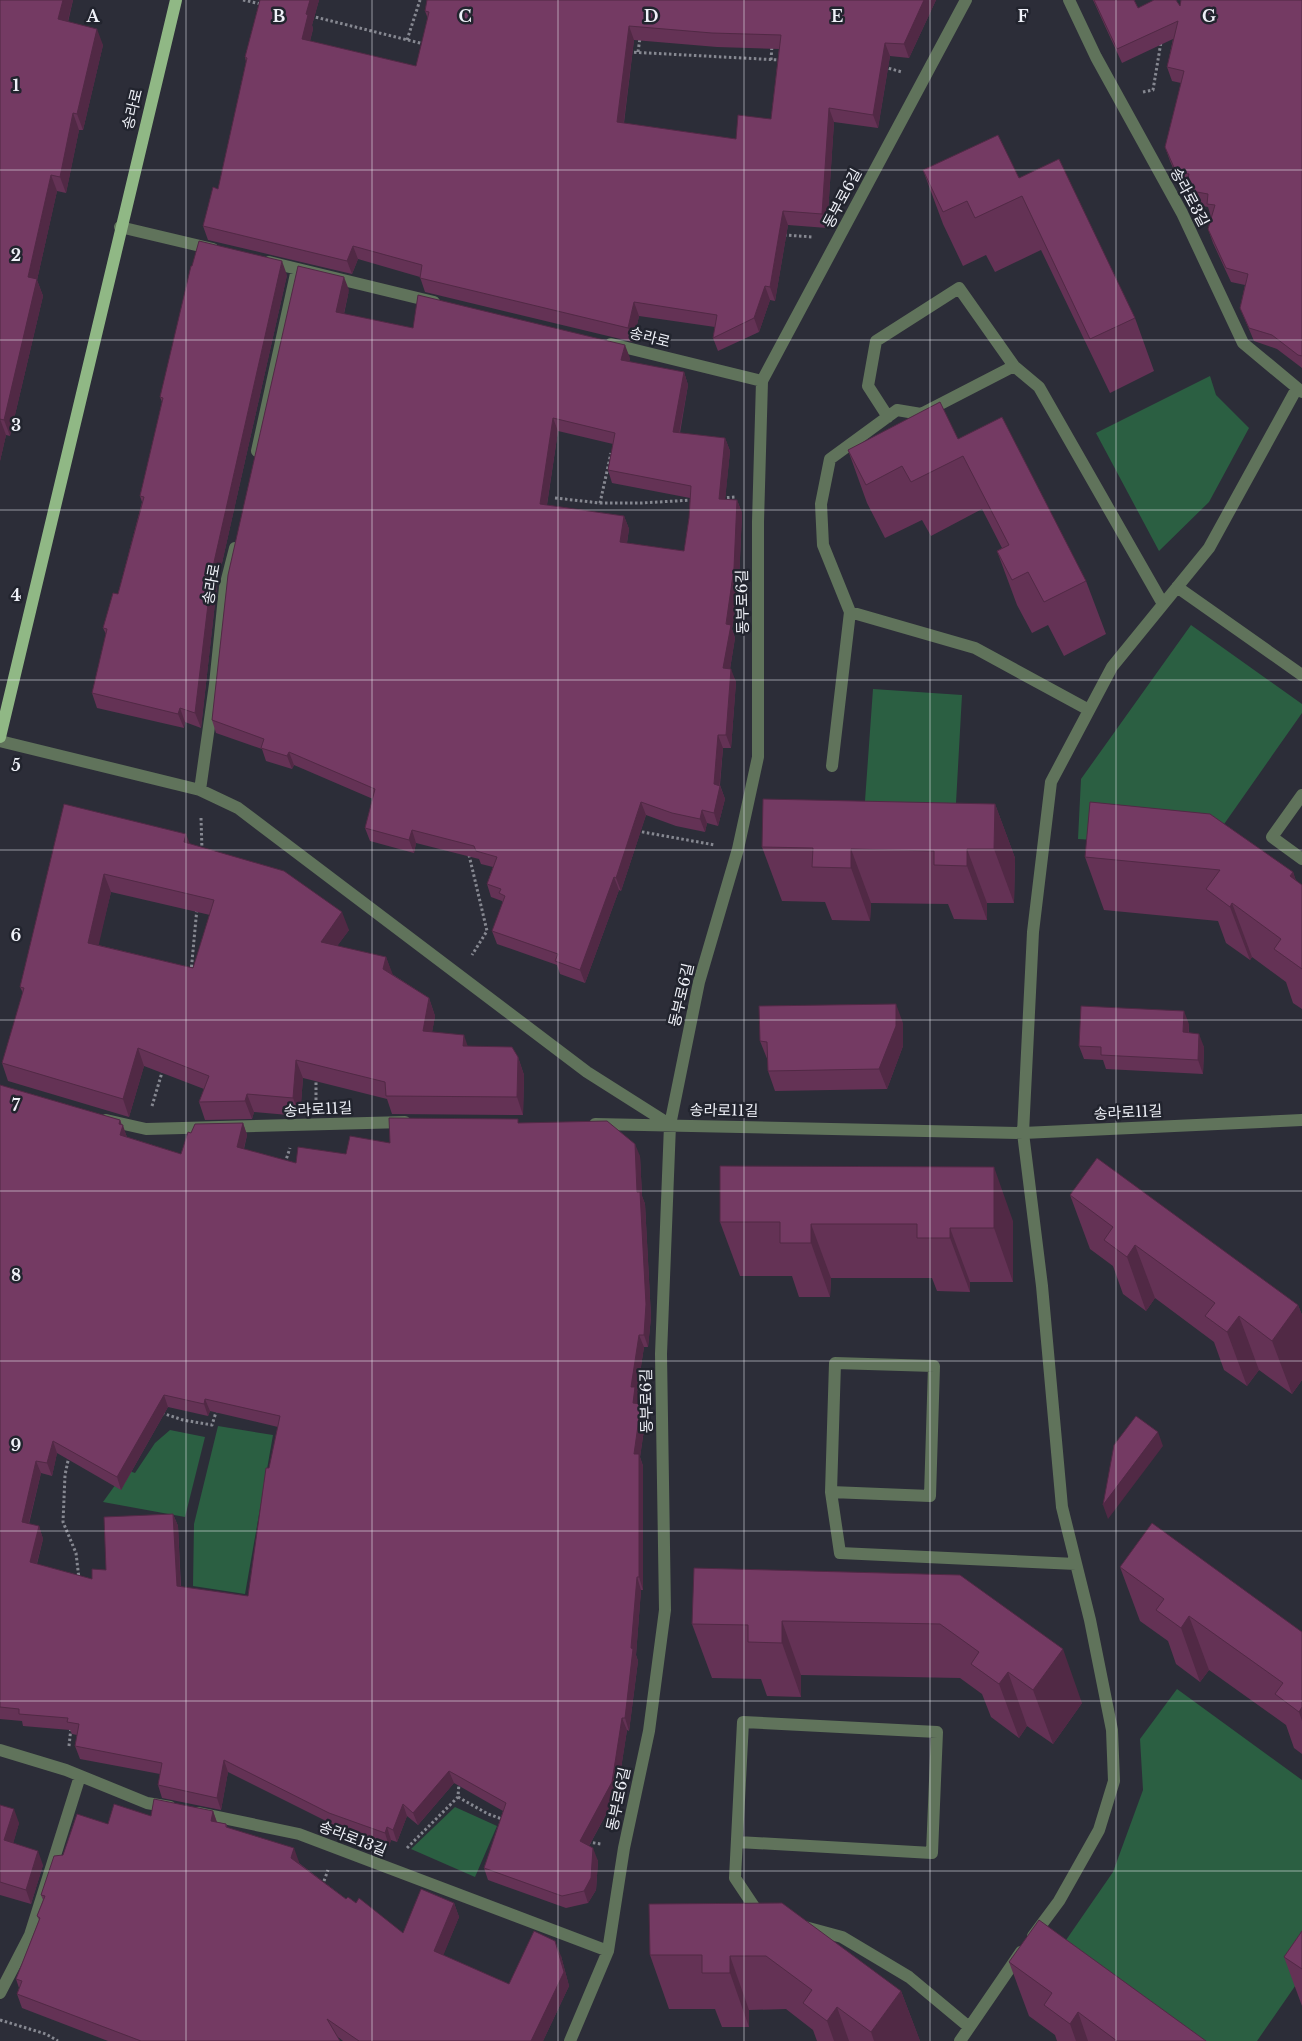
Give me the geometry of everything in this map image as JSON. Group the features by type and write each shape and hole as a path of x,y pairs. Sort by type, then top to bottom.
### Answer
{"main road":[{"name":"송라로","path":"0,737 120,227 176,0"}],"street":[{"name":"동부로6길","path":"570,2041 608,1951 624,1848 649,1732 665,1610 661,1354 670,1125 699,982 738,849 758,757 758,496 762,381 966,0"},
{"name":"송라로3길","path":"1069,0 1118,98 1182,213 1243,343 1300,390"},
{"path":"120,227 227,252"},
{"path":"256,259 449,305"},
{"path":"255,460 297,269"},
{"path":"888,417 868,386 876,341 959,288 1014,366 1039,386 1163,604"},
{"name":"송라로","path":"594,340 762,381"},
{"path":"832,766 850,612 823,546 821,504 830,459 897,410 921,414 1014,366"},
{"path":"960,2041 1059,1901 1099,1830 1114,1781 1112,1730 1062,1507 1042,1286 1022,1134 1033,932 1051,782 1112,667 1209,548 1300,390"},
{"name":"송라로","path":"200,790 215,684 225,587 238,532"},
{"path":"1177,587 1302,676"},
{"path":"850,612 975,648 1089,710"},
{"path":"0,741 200,790 238,808 460,974 587,1072 670,1125"},
{"path":"1302,795 1272,837 1302,859"},
{"name":"송라로11길","path":"94,1116 146,1129 415,1122"},
{"name":"송라로11길","path":"583,1124 1022,1134 1302,1120"},
{"path":"831,1492 930,1496 934,1366 835,1362 831,1492 840,1553 1076,1564"},
{"path":"738,1842 932,1853 937,1732 743,1722 735,1878 760,1916 778,1921"},
{"name":"송라로13길","path":"0,1750 66,1770 147,1802 299,1834 608,1951"},
{"path":"0,1993 30,1935 80,1776"},
{"path":"796,1926 842,1937 909,1978 969,2027"}],"path":[{"path":"243,0 262,4"},
{"path":"407,40 420,0"},
{"path":"310,16 432,46"},
{"path":"638,52 640,35"},
{"path":"1118,98 1154,90 1162,36"},
{"path":"771,60 772,40"},
{"path":"621,52 781,60"},
{"path":"879,67 888,67 924,79"},
{"path":"780,235 838,238"},
{"path":"600,503 612,445"},
{"path":"719,498 758,496"},
{"path":"555,498 600,503 641,504 700,500"},
{"path":"200,790 202,854"},
{"path":"632,830 738,849"},
{"path":"460,974 487,931 468,850"},
{"path":"190,978 198,901"},
{"path":"146,1129 165,1063"},
{"path":"315,1126 316,1078"},
{"path":"282,1170 289,1154 294,1126"},
{"path":"156,1412 183,1420 212,1425 218,1405"},
{"path":"71,1448 65,1475 63,1522 76,1553 79,1582"},
{"path":"66,1770 71,1722"},
{"path":"387,1868 458,1797 460,1779"},
{"path":"458,1797 488,1814 507,1820"},
{"path":"582,1841 624,1848"},
{"path":"316,1886 324,1881 335,1848"},
{"path":"0,2020 46,2034 58,2041"}],"green space":[{"path":"1210,376 1216,395 1249,428 1209,502 1159,551 1096,433"},
{"path":"1191,625 1302,704 1302,713 1208,847 1078,839 1081,779"},
{"path":"873,689 962,695 955,821 864,815"},
{"path":"218,1426 273,1435 245,1594 193,1586 194,1524"},
{"path":"170,1430 205,1437 185,1517 103,1502 126,1470 135,1473 155,1443"},
{"path":"1177,1689 1302,1780 1302,1976 1257,2041 1205,2041 1064,1943 1113,1872 1143,1790 1140,1739"},
{"path":"455,1807 497,1826 475,1877 411,1849"}],"building":[{"path":"0,0 63,0 58,19 97,29 77,114 73,113 60,177 51,175 28,277 37,279 4,420 0,419"},
{"path":"260,0 310,0 302,39 416,66 429,12 425,11 427,0 924,0 904,44 885,43 873,115 829,108 822,214 783,211 770,287 765,286 754,318 713,338 717,315 634,302 628,328 420,278 422,265 353,246 347,261 203,226 213,187 218,189 247,58 245,57","holes":["629,26 712,33 781,35 771,119 738,115 736,139 617,122"]},
{"path":"1094,0 1134,0 1138,8 1154,0 1176,0 1180,6 1181,0 1302,0 1302,356 1272,335 1249,328 1240,308 1248,274 1226,268 1208,229 1215,205 1207,204 1208,194 1186,190 1189,174 1176,172 1165,147 1184,71 1167,67 1178,21 1117,49"},
{"path":"998,135 1019,178 1059,159 1135,318 1090,339 1022,196 975,218 967,201 943,212 923,170"},
{"path":"199,241 282,261 212,571 195,713 180,708 178,714 92,693 107,629 103,628 113,593 118,594 144,497 140,496 163,398 160,397 191,266"},
{"path":"298,266 344,277 336,312 413,328 418,295 625,345 621,360 684,372 673,432 725,438 719,499 737,500 734,568 726,624 731,625 723,668 731,669 726,735 718,735 714,784 720,786 714,813 702,810 700,819 672,813 641,802 616,878 614,877 580,970 555,961 558,954 492,931 505,896 499,893 501,889 487,884 497,857 476,851 474,846 412,830 409,840 365,828 375,789 289,752 287,756 261,748 264,739 212,720 228,575","holes":["553,418 615,433 608,470 691,486 684,551 620,542 624,516 540,504"]},
{"path":"940,402 958,439 1002,417 1086,581 1044,602 1028,572 1012,580 997,551 1009,545 963,456 911,482 902,466 866,485 848,450"},
{"path":"763,799 995,804 994,849 967,849 967,866 934,865 934,851 851,849 851,868 812,867 813,848 762,847"},
{"path":"1090,802 1210,814 1293,872 1290,876 1302,885 1302,969 1274,949 1281,939 1232,903 1230,907 1206,889 1220,870 1085,857"},
{"path":"64,804 186,834 184,842 284,871 342,912 321,942 386,957 383,969 429,998 423,1031 464,1035 463,1046 512,1047 518,1057 517,1097 386,1096 385,1082 296,1060 293,1098 247,1094 245,1101 199,1102 209,1076 138,1048 123,1099 2,1063 24,988 20,987","holes":["104,874 214,900 193,968 88,943"]},
{"path":"896,1004 896,1026 879,1069 768,1071 767,1042 760,1041 759,1006"},
{"path":"1081,1006 1184,1011 1183,1032 1199,1034 1198,1060 1101,1055 1101,1047 1079,1046"},
{"path":"0,1085 120,1120 119,1124 123,1125 120,1135 181,1154 188,1132 191,1133 195,1124 243,1123 237,1147 296,1163 298,1147 346,1154 350,1136 390,1143 389,1118 518,1119 518,1123 607,1121 635,1144 637,1192 640,1192 646,1304 644,1335 639,1335 631,1387 635,1387 633,1403 641,1404 634,1454 639,1454 639,1577 637,1577 631,1648 633,1649 625,1718 622,1718 612,1782 580,1841 593,1848 591,1878 584,1891 562,1896 484,1868 506,1803 449,1771 413,1813 403,1804 393,1830 387,1827 385,1833 329,1813 224,1760 217,1798 158,1785 162,1763 75,1746 79,1724 67,1722 68,1718 19,1714 19,1709 0,1707","holes":["164,1395 204,1404 205,1399 280,1416 269,1468 266,1468 248,1596 177,1586 173,1514 104,1517 106,1570 92,1569 92,1579 30,1562 39,1526 22,1522 36,1461 47,1463 53,1441 117,1477"]},
{"path":"1097,1158 1298,1305 1272,1341 1239,1316 1227,1332 1205,1316 1215,1303 1135,1245 1127,1257 1104,1240 1113,1227 1070,1195"},
{"path":"720,1166 994,1167 994,1228 950,1228 950,1238 917,1238 917,1224 811,1224 811,1243 780,1243 780,1222 720,1222"},
{"path":"1136,1416 1158,1432 1103,1505 1114,1445"},
{"path":"1152,1523 1302,1632 1302,1707 1299,1712 1275,1694 1283,1683 1189,1616 1181,1628 1156,1610 1164,1599 1120,1567"},
{"path":"694,1568 960,1575 1063,1649 1033,1690 1008,1672 999,1684 971,1664 979,1652 940,1624 782,1621 782,1643 748,1642 748,1625 692,1624"},
{"path":"154,1799 213,1811 211,1821 226,1824 226,1827 294,1848 291,1858 346,1899 348,1897 356,1903 359,1898 403,1933 421,1889 454,1903 434,1951 509,1984 534,1931 555,1941 564,1972 531,2041 359,2041 327,2019 340,2041 141,2041 17,1994 22,1981 16,1979 40,1918 37,1916 45,1896 41,1895 54,1856 63,1855 77,1814 108,1824 114,1804 151,1816"},
{"path":"0,1805 14,1809 4,1840 38,1851 26,1890 0,1882"},
{"path":"782,1903 901,1991 871,2032 837,2007 827,2021 803,2003 812,1990 766,1956 730,1956 730,1973 702,1973 702,1955 650,1955 649,1904"},
{"path":"1039,1920 1206,2041 1117,2041 1078,2012 1070,2024 1044,2005 1052,1993 1009,1962"},
{"path":"1302,1931 1302,1969 1284,1957"}]}
